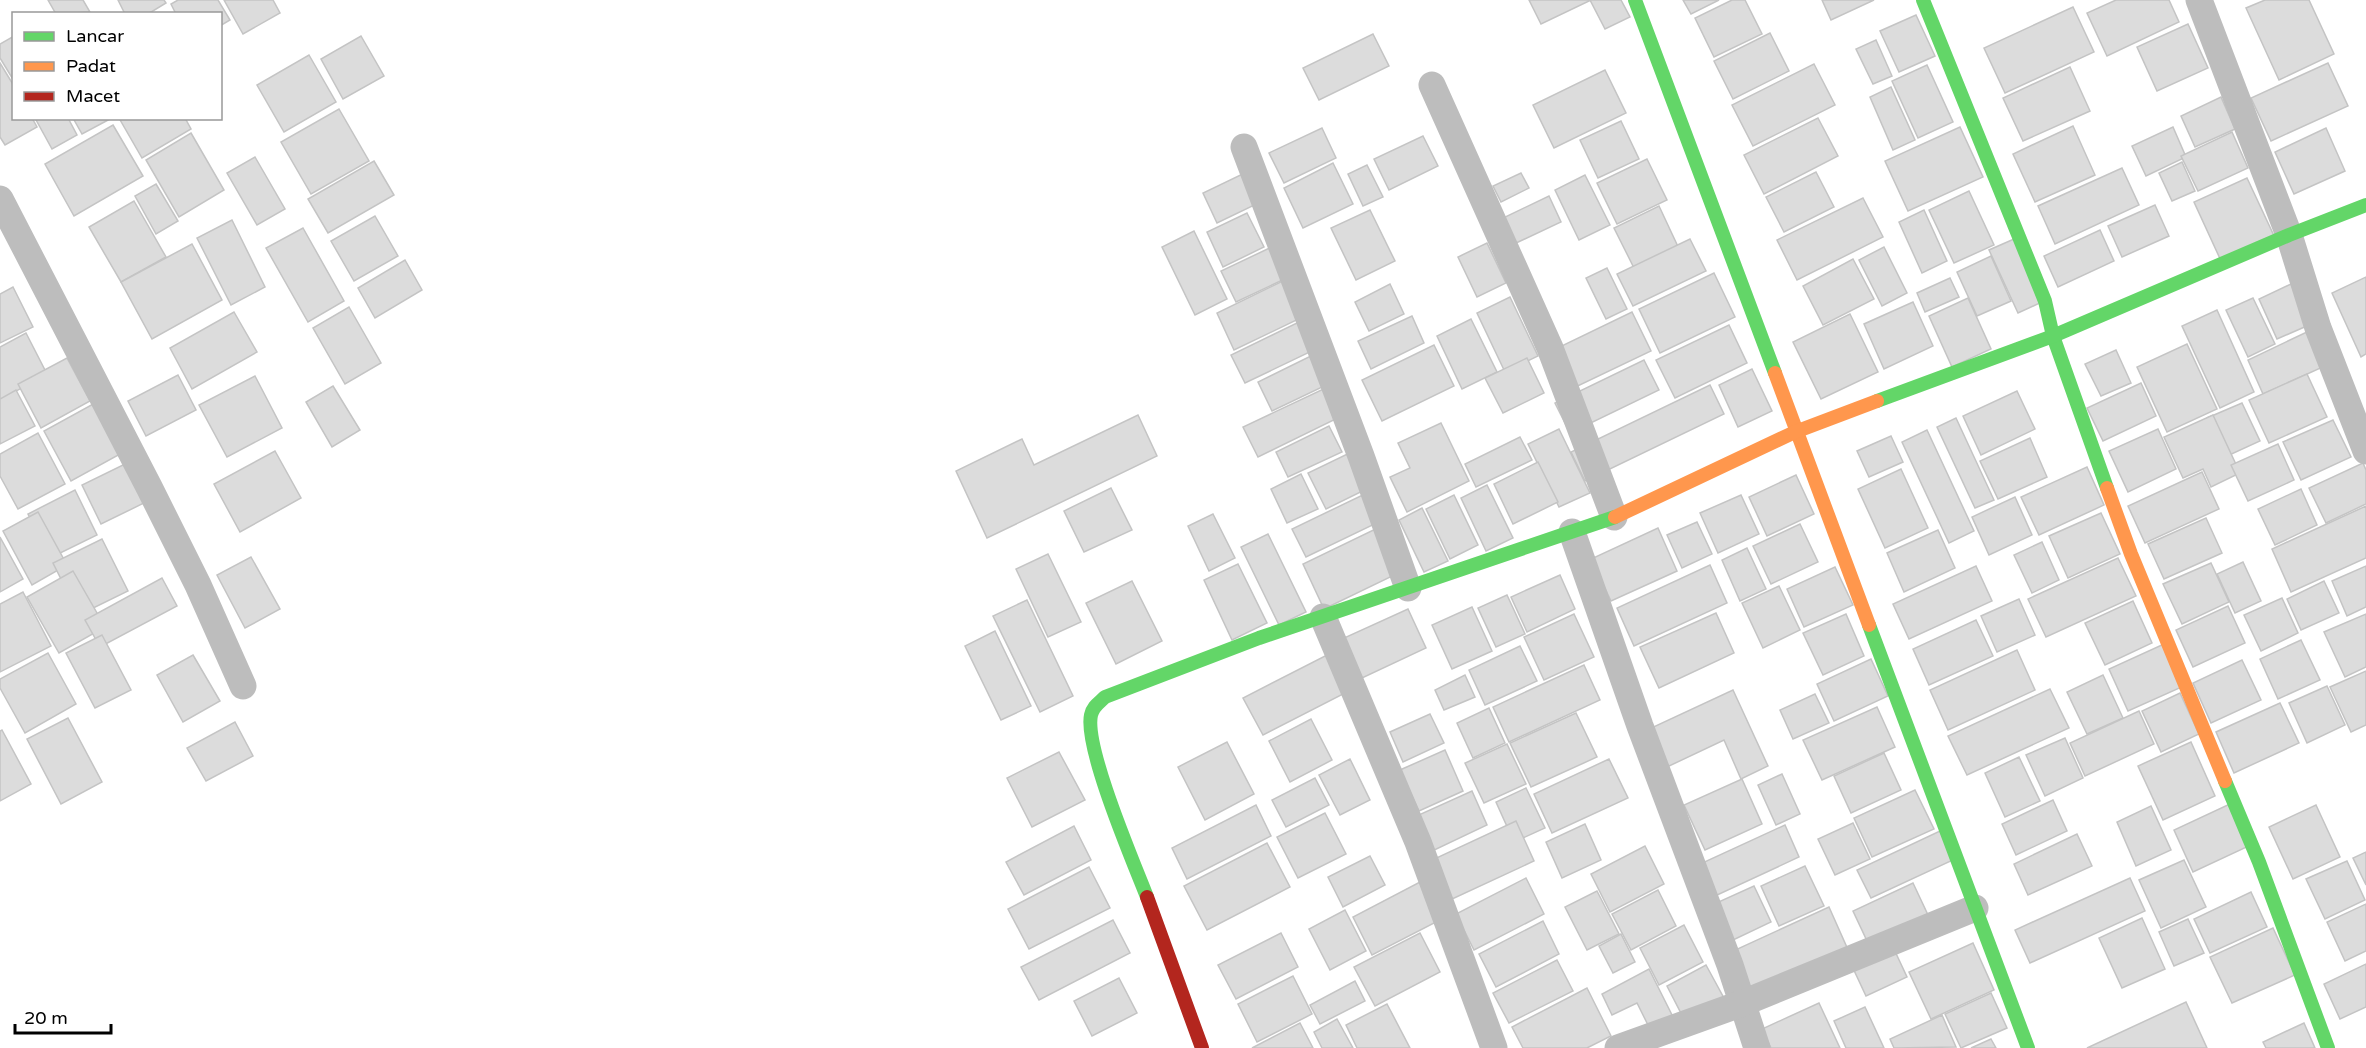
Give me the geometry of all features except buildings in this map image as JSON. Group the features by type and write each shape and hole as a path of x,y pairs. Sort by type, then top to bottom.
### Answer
{"street":[{"path":"1635,0 1795,432 2028,1048"},
{"path":"1923,0 2045,301 2053,336 2132,554 2259,862 2328,1048"},
{"path":"2199,0 2289,235 2318,328 2366,451"},
{"path":"1432,85 1550,348 1614,518"},
{"path":"1244,147 1408,588"},
{"path":"0,199 198,585 243,686"},
{"path":"1202,1048 1100,769 1093,742 1091,721 1094,707 1105,697 1260,638 1614,518 1655,496 1795,432 2053,336 2289,235 2366,205"},
{"path":"1572,532 1640,726 1743,1003 1756,1048"},
{"path":"1323,616 1418,842 1494,1048"},
{"path":"1618,1048 1743,1003 1975,908"}],"traffic: fast":[{"path":"1635,0 1775,373"},
{"path":"1923,0 2045,301 2053,336 2107,488"},
{"path":"1877,401 2053,336 2289,235 2366,205"},
{"path":"1147,897 1121,832 1095,752 1091,715 1105,697 1259,638 1615,517"},
{"path":"1869,625 2028,1048"},
{"path":"2225,781 2259,862 2328,1048"}],"traffic: slow":[{"path":"1775,373 1869,625"},
{"path":"1615,517 1795,432 1877,401"},
{"path":"2107,488 2131,554 2225,781"}],"traffic: jam":[{"path":"1147,897 1202,1048"}]}
